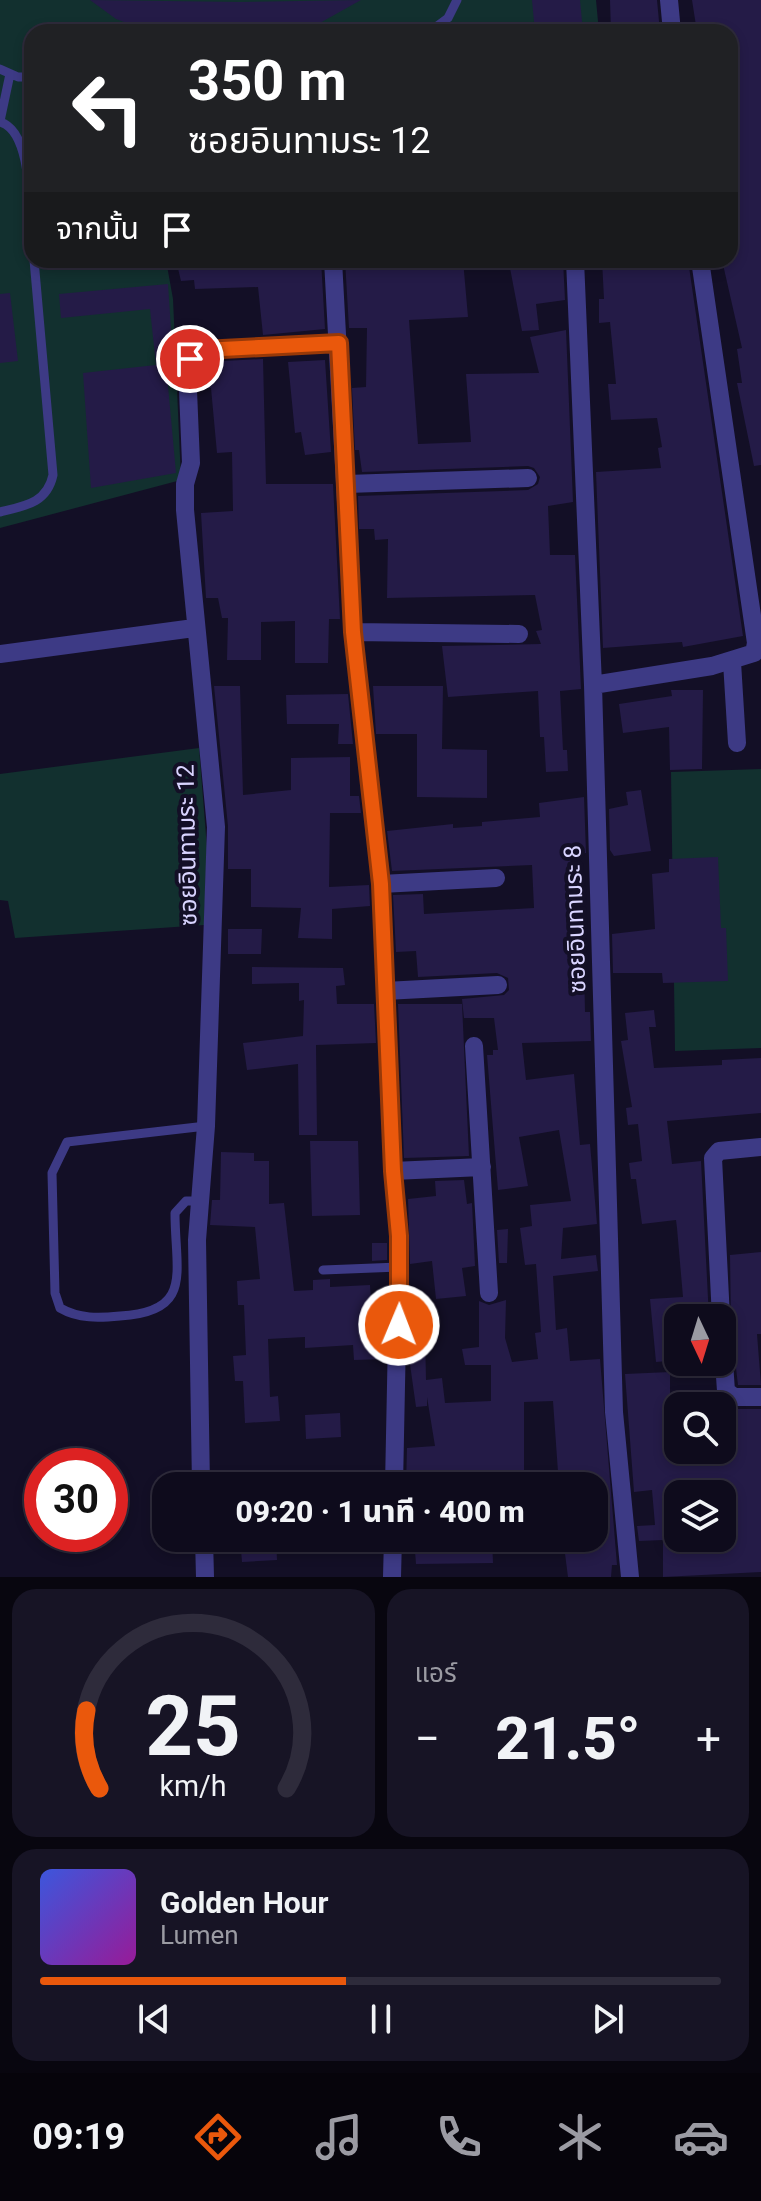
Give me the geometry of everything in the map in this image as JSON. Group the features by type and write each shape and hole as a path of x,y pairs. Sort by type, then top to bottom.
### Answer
{"street":[{"path":"669,0 671,24"},
{"path":"334,268 353,632 381,884 399,1267 394,1472"},
{"name":"ซอยอินทามระ 8","path":"575,268 593,685 614,1412 630,1577"},
{"path":"593,685 732,662 750,657 756,643 701,268"},
{"name":"ซอยอินทามระ 12","path":"200,1472 197,1374 199,1201 206,1126 216,827 194,628 184,497 191,463 187,366 190,359 203,350 339,343"},
{"path":"347,484 528,478"},
{"path":"0,654 194,628"},
{"path":"353,632 519,634"},
{"path":"732,662 737,743"},
{"path":"381,884 496,878"},
{"path":"385,991 498,985"},
{"path":"474,1046 489,1293"},
{"path":"720,1304 713,1158 719,1151 761,1147"},
{"path":"393,1171 482,1167"},
{"path":"725,1376 726,1391 734,1397 761,1397"},
{"path":"204,1552 205,1577"},
{"path":"392,1577 393,1552"}],"lane":[{"path":"440,24 448,18 457,0"},
{"path":"5,72 0,121 12,128 23,149 24,159"},
{"path":"0,512 32,505 43,497 53,475 35,268"},
{"path":"199,1201 186,1201 175,1213 175,1292 165,1307 148,1315 93,1318 71,1314 60,1308 55,1293 52,1173 67,1142 206,1126"},
{"path":"323,1270 399,1267"}],"green space":[{"path":"0,0 596,0 598,24 24,24 24,268 167,268 173,299 181,480 0,528"},
{"path":"199,748 207,848 204,925 15,938 8,901 0,900 0,774"},
{"path":"761,769 761,1048 675,1051 671,772"}],"building":[{"path":"90,0 361,0 318,24 129,24 116,19"},
{"path":"532,0 580,0 582,24 534,24"},
{"path":"610,0 657,0 659,24 611,24"},
{"path":"692,0 761,0 761,465 754,466 737,383 742,383 737,349 742,348 724,268 738,268 738,24 696,24"},
{"path":"178,268 321,268 325,329 263,335 258,287 195,289 194,280 181,281"},
{"path":"345,268 464,268 468,317 409,320 418,444 471,442 466,374 539,373 530,337 566,330 573,502 548,506 550,555 575,555 581,689 560,691 563,750 567,750 568,771 546,772 544,737 540,737 538,691 448,697 442,646 541,644 536,631 542,630 535,595 387,598 388,539 375,540 374,529 359,529 358,496 528,490 538,484 540,477 534,468 528,466 362,472 359,450 355,450 352,388 366,387 367,328 349,328"},
{"path":"510,268 563,268 565,300 536,304 539,330 522,331"},
{"path":"602,268 689,268 743,636 683,647 682,642 603,648 596,472 661,468 658,448 662,447 657,418 611,420 608,384 616,384 610,322 599,323 599,299 604,299"},
{"path":"168,284 174,373 167,375 176,473 91,488 83,373 156,365 150,309 61,318 59,294"},
{"path":"10,293 18,361 0,363 0,294"},
{"path":"263,359 266,484 333,484 340,619 329,619 328,663 295,663 295,621 261,622 261,660 227,660 228,618 222,618 218,598 206,598 201,513 233,511 232,452 217,453 211,388 204,388 202,365 205,362"},
{"path":"325,360 331,452 305,455 301,432 295,433 288,362"},
{"path":"214,686 240,686 243,795 291,790 291,758 350,757 350,796 359,796 361,813 330,813 329,887 369,885 370,906 332,909 332,939 298,938 301,908 251,907 251,869 228,869 228,826"},
{"path":"373,686 443,686 442,749 487,750 487,798 417,797 417,734 376,734"},
{"path":"671,690 703,690 702,769 670,770 669,727 623,733 619,704 672,696"},
{"path":"348,694 353,744 338,744 339,724 287,724 286,695"},
{"path":"641,790 651,851 614,856 610,850 609,809 628,805 626,792"},
{"path":"584,797 586,853 570,855 573,918 582,917 577,966 584,966 585,1012 590,1012 591,1041 522,1043 526,1080 574,1074 580,1145 590,1144 597,1224 563,1228 561,1259 596,1255 598,1271 553,1276 556,1330 567,1328 570,1361 600,1359 617,1565 612,1565 611,1577 568,1577 565,1552 608,1552 608,1472 558,1472 553,1401 524,1402 524,1470 406,1472 407,1448 435,1446 427,1397 427,1406 416,1407 409,1333 425,1333 426,1380 442,1378 445,1403 491,1401 491,1365 465,1365 462,1349 479,1347 479,1301 489,1305 506,1300 505,1338 512,1362 538,1359 535,1333 541,1332 536,1264 525,1265 520,1228 532,1226 530,1205 571,1201 559,1130 519,1137 528,1186 498,1190 487,1055 493,1055 493,1050 498,1050 494,1018 464,1018 462,999 504,995 509,990 508,978 497,973 418,977 416,951 396,952 393,895 423,894 424,914 534,908 532,865 392,871 387,831 453,824 453,828 482,826 482,822 540,817 539,803"},
{"path":"718,857 721,928 726,928 728,981 663,983 662,973 613,973 612,934 655,929 652,874 669,872 669,859"},
{"path":"228,929 262,929 261,954 228,954"},
{"path":"252,967 343,968 345,985 336,986 337,1004 374,1004 376,1043 316,1045 317,1135 299,1135 298,1064 247,1070 243,1043 303,1036 304,1000 299,1001 299,983 252,984"},
{"path":"398,1004 462,1004 469,1156 404,1158"},
{"path":"654,1010 656,1027 649,1027 654,1068 722,1065 722,1060 761,1058 761,1113 667,1121 672,1164 701,1161 708,1304 664,1304 664,1361 656,1362 650,1299 683,1297 677,1228 676,1220 642,1224 636,1179 631,1179 629,1163 642,1161 638,1124 628,1125 626,1108 632,1107 621,1041 628,1040 625,1013"},
{"path":"310,1141 358,1141 360,1215 312,1216"},
{"path":"221,1152 254,1153 254,1161 269,1161 269,1204 284,1203 294,1291 313,1290 313,1280 330,1279 330,1287 370,1285 373,1334 385,1334 385,1359 354,1360 353,1345 305,1348 305,1337 268,1339 270,1397 278,1396 280,1421 245,1423 243,1381 235,1381 233,1356 246,1355 244,1305 238,1305 237,1281 260,1279 255,1227 210,1225 212,1200 220,1200"},
{"path":"464,1180 467,1204 472,1203 475,1266 462,1268 466,1296 436,1299 432,1261 410,1264 408,1199 436,1196 435,1181"},
{"path":"508,1229 507,1263 499,1263 497,1230"},
{"path":"372,1243 387,1243 387,1260 372,1261"},
{"path":"761,1252 761,1334 757,1334 761,1385 738,1385 736,1304 731,1304 730,1255"},
{"path":"664,1372 664,1376 670,1376 670,1392 664,1392 664,1464 736,1464 736,1409 761,1409 761,1572 663,1577 663,1540 639,1541 637,1526 655,1525 652,1490 634,1492 625,1374"},
{"path":"340,1413 341,1437 306,1439 305,1415"},
{"path":"241,1552 277,1552 277,1560 242,1562"},
{"path":"415,1552 493,1552 493,1563 416,1564"}],"route":[{"path":"190,359 203,350 339,343 353,632 381,884 393,1171 399,1236 399,1325"}]}
